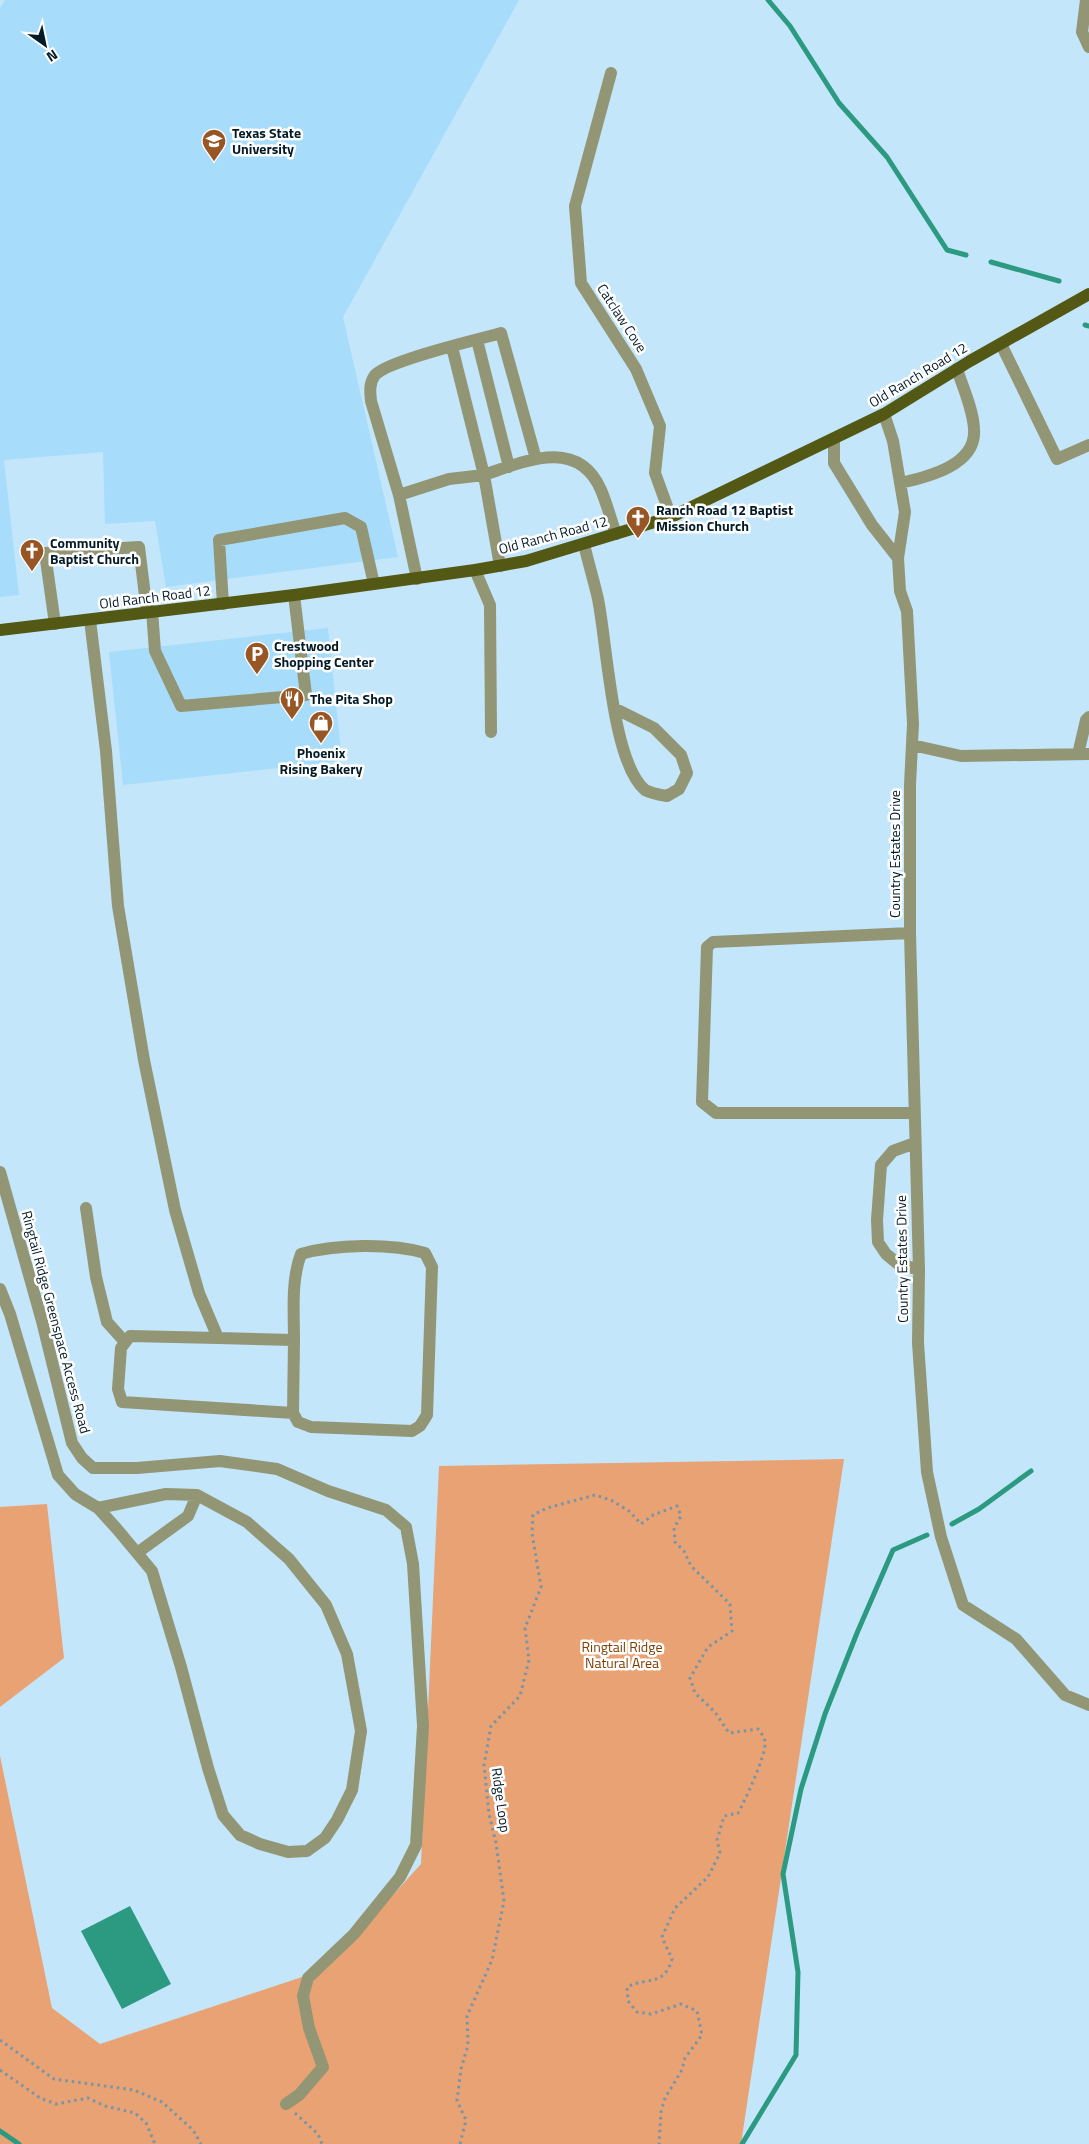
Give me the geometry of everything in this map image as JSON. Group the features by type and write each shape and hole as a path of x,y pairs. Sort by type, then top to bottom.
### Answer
{"main road":[{"name":"Old Ranch Road 12","path":"0,630 417,579 526,561 584,544 670,517 834,440 884,414 957,369 1089,294"}],"street":[{"path":"1086,0 1082,32 1089,47"},
{"name":"Catclaw Cove","path":"611,73 575,206 581,283 636,369 660,426 654,473 670,517"},
{"path":"417,579 399,495 371,401 370,386 374,377 380,371 396,363 501,332 536,459"},
{"path":"476,340 509,467"},
{"path":"1000,344 1058,460 1089,445"},
{"path":"452,346 484,475 500,566"},
{"path":"900,483 945,470 962,459 972,445 975,429 957,369"},
{"name":"Country Estates Drive","path":"884,414 893,441 905,512 898,558 900,591 907,611 913,724 910,785 910,933 919,1270 918,1343 927,1472 941,1538 963,1605 1016,1639 1065,1695 1089,1705"},
{"path":"834,440 834,462 872,525 898,558"},
{"path":"399,495 449,479 484,475 536,459 560,456 577,461 592,474 601,490 616,534"},
{"path":"223,604 219,540 345,518 361,527 374,584"},
{"path":"584,544 598,600 614,708 628,765 646,790 667,796 679,790 687,773 681,755 654,728 614,708"},
{"path":"55,624 45,553 139,547 155,652 181,706 306,695 294,595"},
{"path":"475,570 490,605 491,732"},
{"path":"90,620 106,751 118,906 144,1060 175,1210 199,1293 218,1338"},
{"path":"912,745 961,756 1084,754 1086,720 1089,717"},
{"path":"910,933 713,942 707,947 702,1102 716,1113 914,1113"},
{"path":"915,1143 893,1151 881,1164 877,1220 878,1242 886,1254 897,1263 919,1270"},
{"name":"Ringtail Ridge Greenspace Access Road","path":"0,1172 42,1321 72,1443 88,1463 94,1468 138,1468 220,1461 277,1469 328,1491 386,1510 406,1527 413,1564 423,1726 416,1845 400,1878 354,1934 308,1978 303,1996 309,2028 323,2067 299,2094 286,2104"},
{"path":"86,1208 96,1277 107,1322 125,1342"},
{"path":"348,1246 410,1248 426,1253 432,1266 432,1276 427,1415 420,1426 412,1431 311,1427 298,1422 292,1413 294,1340 294,1293 298,1262 301,1254 348,1246"},
{"path":"0,1289 10,1314 58,1475 75,1494 98,1508 152,1571 223,1815 240,1835 260,1844 288,1852 307,1851 324,1838 337,1820 352,1790 361,1731 347,1654 326,1605 289,1559 248,1522 197,1495 166,1494 98,1508"},
{"path":"292,1413 122,1402 118,1389 121,1348 130,1336 294,1340"},
{"path":"137,1553 188,1516 197,1495"}],"path":[{"name":"Ridge Loop","path":"460,2144 466,2120 457,2101 461,2069 468,2045 467,2016 492,1960 504,1901 496,1843 488,1814 484,1765 490,1726 520,1696 529,1660 525,1628 540,1587 532,1533 533,1516 547,1508 594,1495 611,1500 641,1524 653,1515 677,1506 681,1516 674,1528 675,1542 684,1551 691,1566 730,1604 732,1631 708,1647 690,1678 695,1693 715,1712 729,1733 758,1729 765,1740 765,1752 750,1784 747,1799 738,1813 724,1816 717,1840 720,1853 708,1877 675,1908 662,1937 672,1959 668,1972 659,1978 638,1982 627,1987 628,2001 637,2012 651,2014 681,2004 697,2011 702,2035 685,2058 682,2070 665,2098 660,2112 659,2144"},
{"path":"0,2040 54,2079 134,2090 162,2102 193,2130 201,2144"},
{"path":"0,2070 40,2098 56,2104 88,2098 105,2106 135,2113 146,2123 154,2144"},
{"path":"286,2104 310,2125 318,2134 322,2144"}],"shaded area":[{"name":"Texas State University","path":"5,0 519,0 343,317 398,557 166,587 155,521 105,524 103,452 4,460 19,595 0,597 0,8"},
{"name":"Crestwood Shopping Center","path":"328,628 342,761 123,785 109,652"},
{"path":"130,1906 171,1984 122,2009 81,1931"}],"green space":[{"name":"Ringtail Ridge Natural Area","path":"844,1459 741,2144 0,2144 0,1756 52,2008 100,2044 326,1969 421,1864 439,1466"},
{"path":"47,1504 64,1658 0,1707 0,1507"}],"waterway":[{"path":"768,0 790,26 839,103 887,157 947,250 966,255"},
{"path":"991,262 1059,281"},
{"path":"1085,325 1089,326"},
{"path":"952,1524 979,1509 1031,1471"},
{"path":"742,2144 796,2055 798,1972 783,1874 801,1789 825,1714 893,1550 927,1535"},
{"path":"0,2131 19,2144"}],"place":[{"name":"Texas State University","path":"214,162"},
{"name":"Ranch Road 12 Baptist Mission Church","path":"638,539"},
{"name":"Community Baptist Church","path":"32,572"},
{"name":"Crestwood Shopping Center","path":"257,675"},
{"name":"The Pita Shop","path":"292,720"},
{"name":"Phoenix Rising Bakery","path":"321,744"}]}
